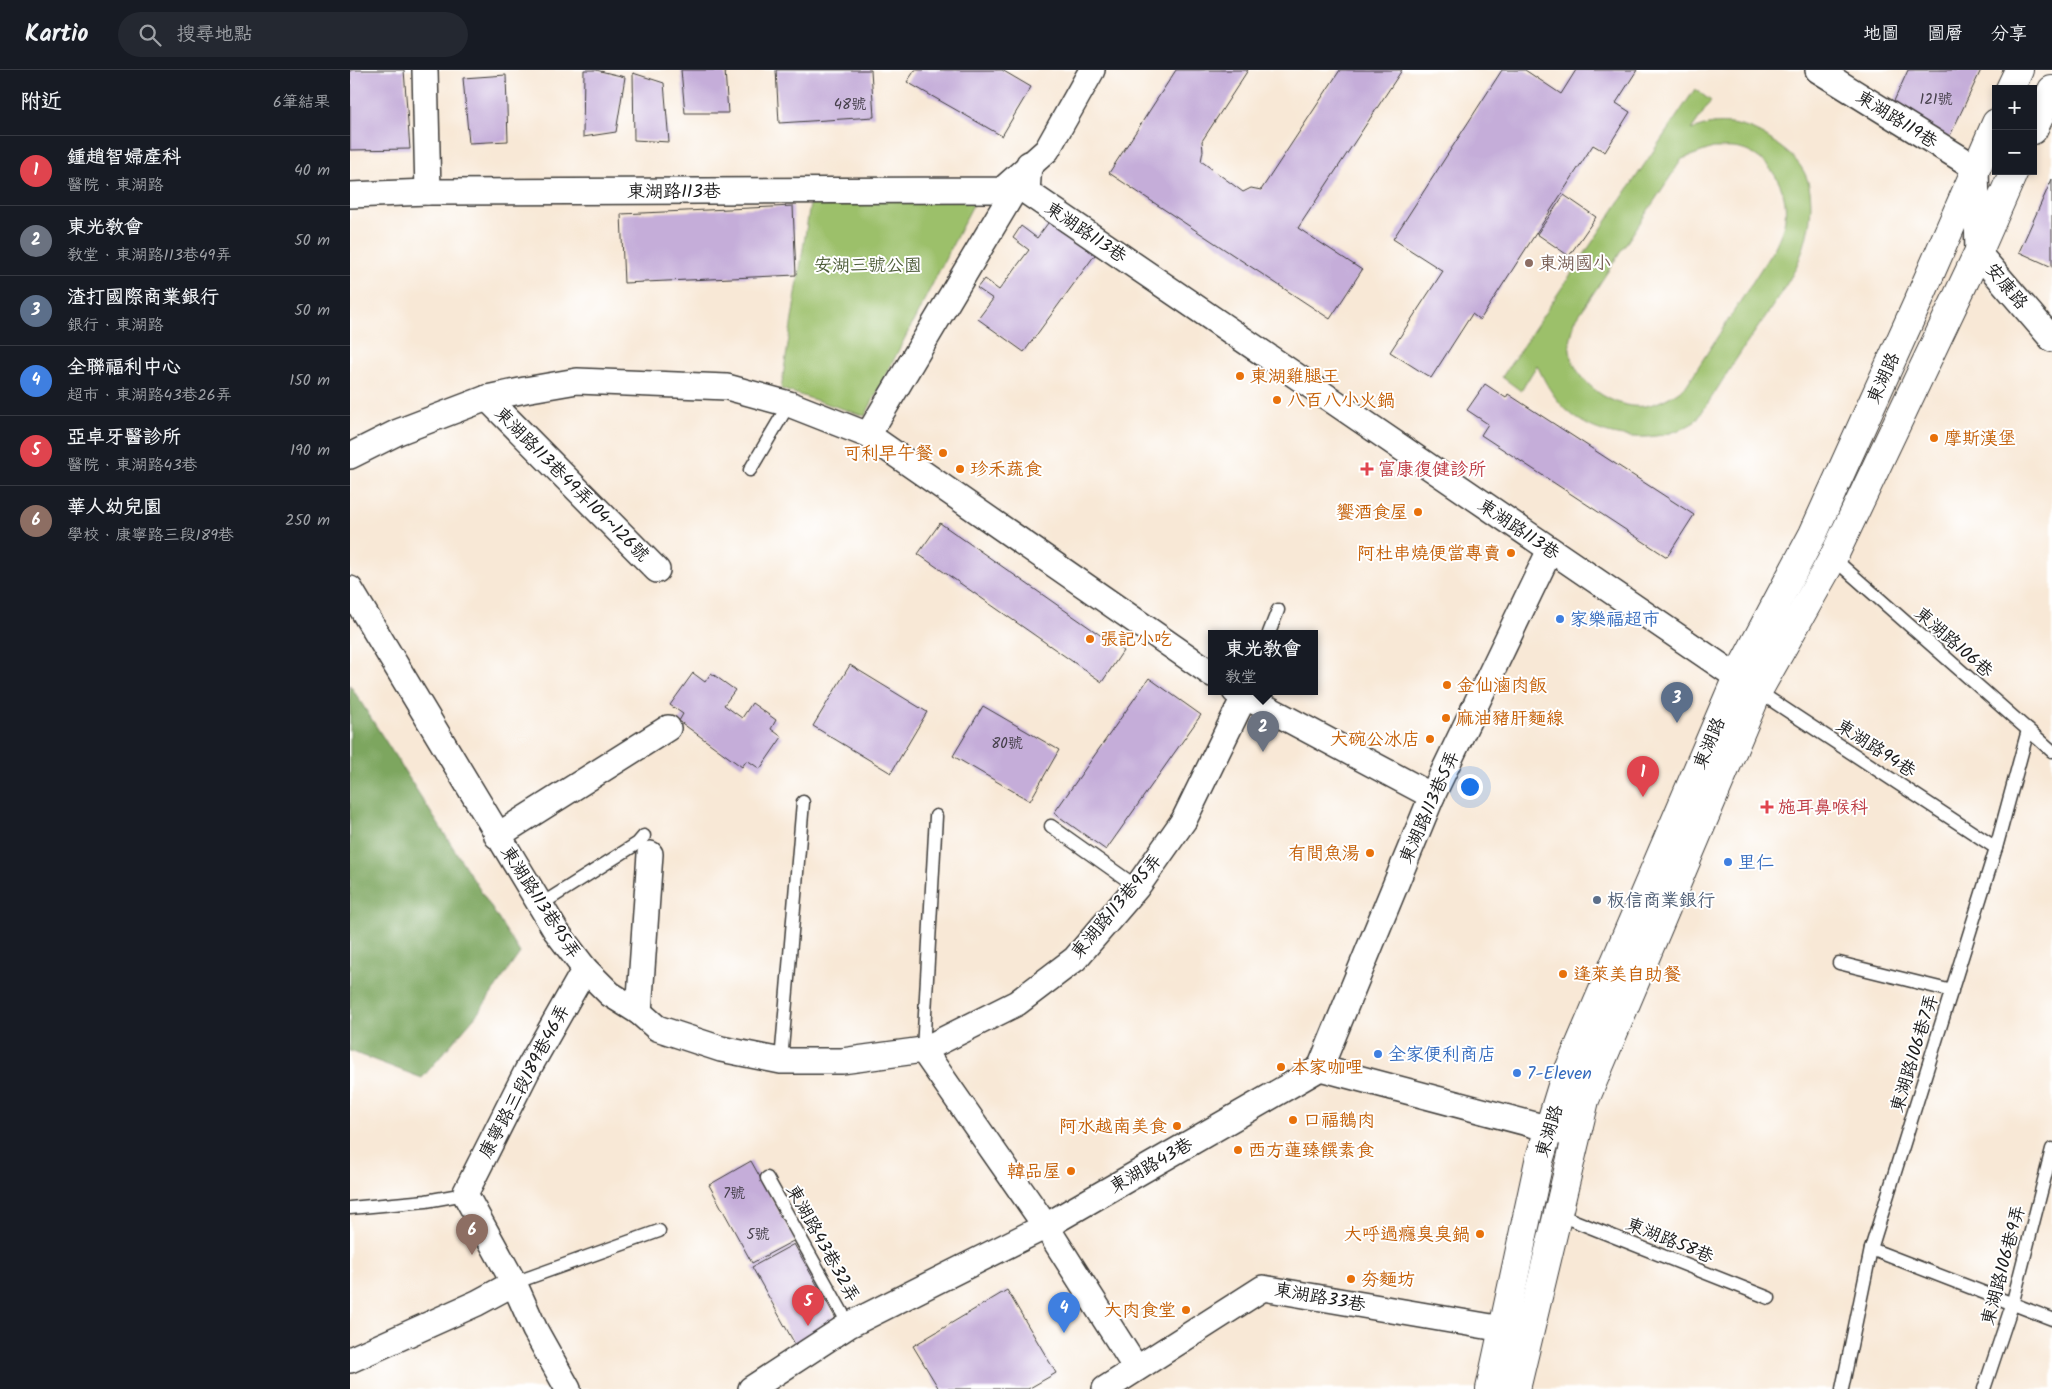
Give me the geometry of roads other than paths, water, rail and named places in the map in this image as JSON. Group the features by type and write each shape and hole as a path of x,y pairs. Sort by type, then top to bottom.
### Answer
{"street":[{"path":"424,70 428,192"},
{"path":"868,435 1029,164 1048,150 1092,70"},
{"name":"東湖路119巷","path":"1818,70 1976,168"},
{"path":"2012,85 2019,70"},
{"path":"2037,122 2052,90"},
{"name":"東湖路","path":"1490,1389 1539,1161 1562,1086 1748,684 1993,130"},
{"name":"東湖路113巷","path":"350,195 428,192 1002,190 1029,164"},
{"name":"東湖路113巷","path":"1029,164 1027,192 1748,684"},
{"name":"安康路","path":"1976,168 1978,253 2052,339"},
{"name":"東湖路","path":"1516,1389 1585,1100 1748,684 1833,558 1978,253 2012,175"},
{"path":"350,456 398,432 487,398 525,390 577,381 727,387 789,404 868,435 1208,671"},
{"name":"東湖路113巷49弄104~126號","path":"487,398 657,570"},
{"name":"東湖路113巷5弄","path":"1324,1070 1432,796 1550,550"},
{"name":"東湖路113巷95弄","path":"350,589 497,836 556,931 585,969 610,994 639,1012 657,1028 721,1049 781,1061 842,1061 923,1050 1017,1003 1075,959 1137,887 1184,820 1241,695"},
{"path":"1246,695 1432,796"},
{"path":"497,836 668,728"},
{"path":"639,1012 647,845"},
{"name":"康寧路三段189巷46弄","path":"465,1194 527,1071 585,969"},
{"path":"923,1050 1046,1226 1136,1368"},
{"path":"1324,1070 1575,1136"},
{"name":"東湖路43巷","path":"751,1389 849,1325 1046,1226 1324,1070"},
{"path":"465,1194 514,1283 535,1330 568,1389"},
{"path":"350,1360 477,1303 514,1283"},
{"name":"東湖路33巷","path":"1105,1389 1263,1288 1503,1329"}],"lane":[{"path":"750,470 789,404"},
{"name":"東湖路106巷","path":"1833,558 2052,751"},
{"path":"1270,630 1278,610"},
{"name":"東湖路94巷","path":"1748,684 1996,848"},
{"name":"東湖路106巷7弄","path":"1842,1389 1871,1249 1996,848 2028,730"},
{"path":"781,1061 803,802"},
{"path":"923,1050 936,816"},
{"path":"1051,826 1137,887"},
{"path":"540,905 638,843 647,845"},
{"path":"1839,963 1952,991"},
{"name":"東湖路106巷9弄","path":"1984,1389 2012,1305 2052,1149"},
{"name":"東湖路43巷32弄","path":"766,1178 849,1325"},
{"path":"350,1208 426,1201 465,1194"},
{"name":"東湖路58巷","path":"1557,1214 1770,1298"},
{"path":"514,1283 659,1231"},
{"path":"1871,1249 2052,1319"}],"place":[{"name":"東湖國小","path":"1529,263"},
{"name":"東湖雞腿王","path":"1240,376"},
{"name":"八百八小火鍋","path":"1277,400"},
{"name":"摩斯漢堡","path":"1934,438"},
{"name":"可利早午餐","path":"943,453"},
{"name":"珍禾蔬食","path":"960,469"},
{"name":"富康復健診所","path":"1367,469"},
{"name":"饗酒食屋","path":"1418,512"},
{"name":"阿杜串燒便當專賣","path":"1511,553"},
{"name":"家樂福超市","path":"1560,619"},
{"name":"張記小吃","path":"1090,639"},
{"name":"金仙滷肉飯","path":"1447,685"},
{"name":"麻油豬肝麵線","path":"1446,718"},
{"name":"渣打國際商業銀行","path":"1677,723"},
{"name":"大碗公冰店","path":"1430,739"},
{"name":"東光教會","path":"1263,752"},
{"name":"鍾趙智婦產科","path":"1643,797"},
{"name":"施耳鼻喉科","path":"1767,807"},
{"name":"有間魚湯","path":"1370,853"},
{"name":"里仁","path":"1728,862"},
{"name":"板信商業銀行","path":"1597,900"},
{"name":"逢萊美自助餐","path":"1563,974"},
{"name":"全家便利商店","path":"1378,1054"},
{"name":"本家咖哩","path":"1281,1067"},
{"name":"7-Eleven","path":"1517,1073"},
{"name":"口福鵝肉","path":"1293,1120"},
{"name":"阿水越南美食","path":"1177,1126"},
{"name":"西方蓮臻饌素食","path":"1238,1150"},
{"name":"韓品屋","path":"1071,1171"},
{"name":"大呼過癮臭臭鍋","path":"1480,1234"},
{"name":"華人幼兒園","path":"472,1255"},
{"name":"夯麵坊","path":"1351,1279"},
{"name":"大肉食堂","path":"1186,1310"},
{"name":"亞卓牙醫診所","path":"808,1326"},
{"name":"全聯福利中心","path":"1064,1333"}],"park label":[{"name":"安湖三號公園","path":"868,265"}]}
